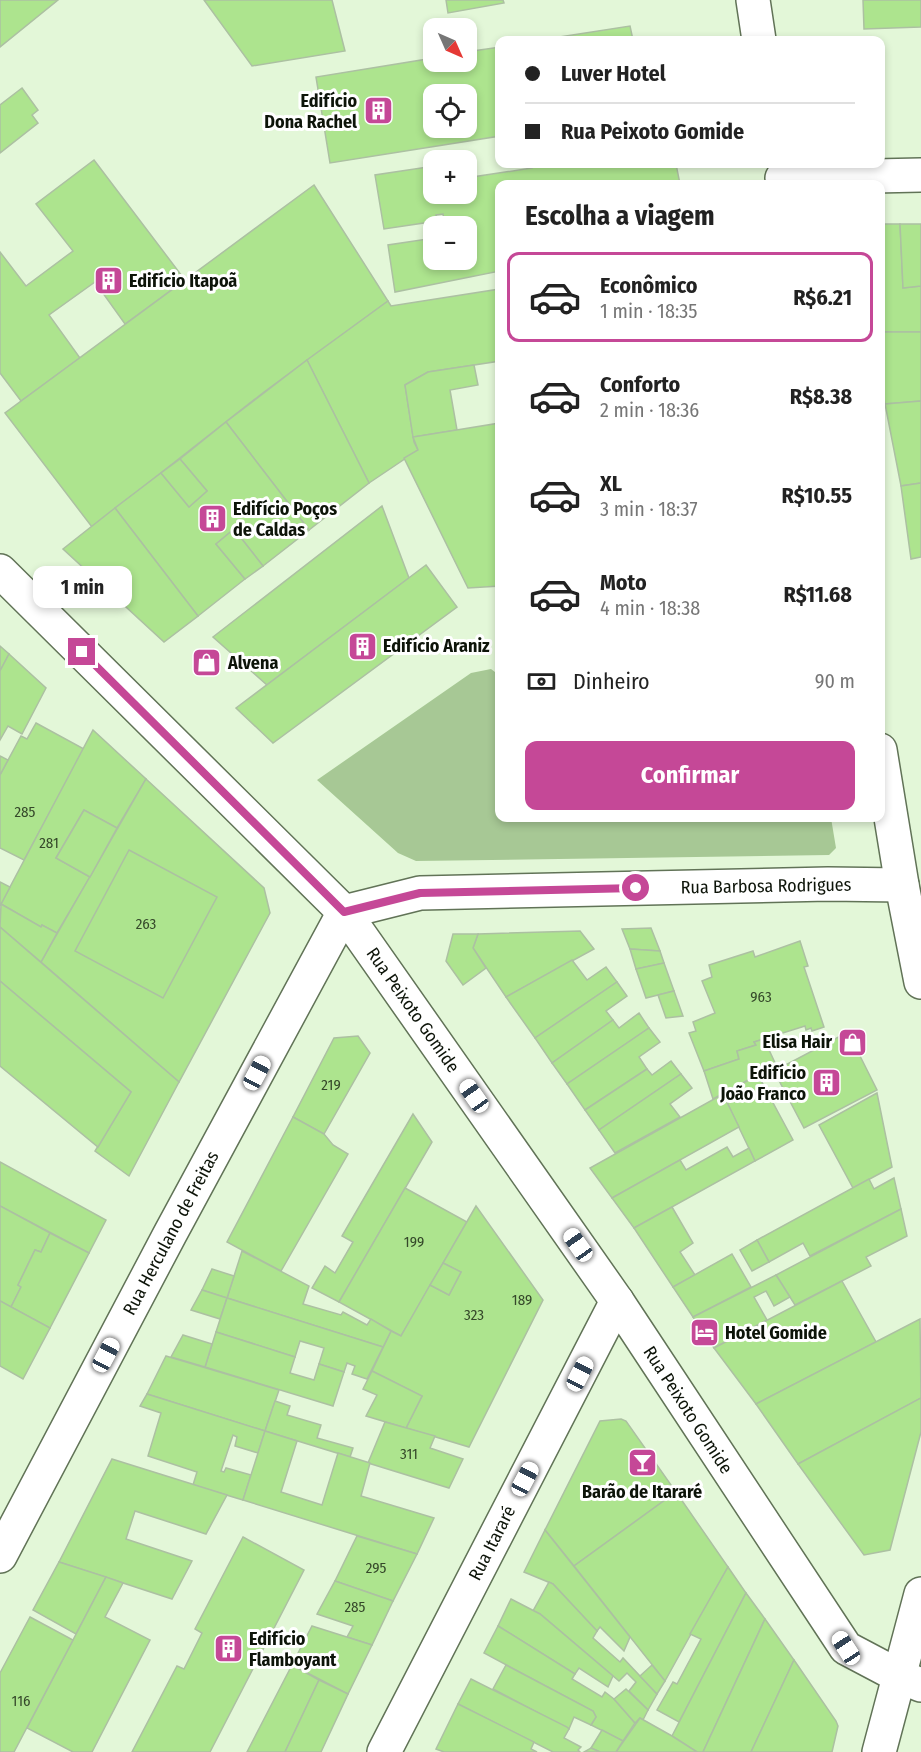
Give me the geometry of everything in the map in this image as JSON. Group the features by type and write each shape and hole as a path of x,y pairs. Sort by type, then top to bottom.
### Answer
{"street":[{"path":"753,0 758,36"},
{"path":"782,175 921,175"},
{"name":"Rua Peixoto Gomide","path":"0,571 344,912 617,1301 846,1648 910,1681"},
{"path":"885,781 921,982"},
{"name":"Rua Barbosa Rodrigues","path":"344,912 420,893 828,884 902,885"},
{"name":"Rua Herculano de Freitas","path":"0,1556 344,912"},
{"name":"Rua Itararé","path":"384,1752 617,1301"},
{"path":"879,1752 910,1681 921,1594"}],"green space":[{"path":"491,669 495,672 495,822 832,822 836,848 829,855 416,861 398,853 317,780 471,673"}],"building":[{"path":"0,0 58,0 0,47"},
{"path":"204,0 332,0 345,51 252,66"},
{"path":"446,0 503,0 504,3 448,13"},
{"path":"863,0 921,0 921,27 864,29"},
{"path":"630,26 632,36 566,36"},
{"name":"Edifício Dona Rachel","path":"495,48 495,137 330,163 316,77 423,60 423,72 477,72 477,50"},
{"path":"22,88 38,110 32,115 38,123 0,153 0,105"},
{"name":"Edifício Itapoã","path":"94,160 185,280 125,324 95,282 49,315 80,358 21,401 0,373 0,252 26,286 73,251 36,204"},
{"path":"423,168 423,204 477,204 477,176 532,168 677,168 679,180 495,180 495,272 395,292 388,245 423,240 423,270 477,270 477,216 443,216 443,214 423,216 423,223 384,229 375,175"},
{"path":"314,185 388,301 264,392 92,527 5,413"},
{"path":"885,224 900,224 903,288 921,286 921,332 885,332"},
{"path":"900,224 921,224 921,286 903,288"},
{"path":"495,290 495,362 428,372 405,385 414,442 418,450 369,483 307,360 388,301 391,306"},
{"path":"885,332 921,332 921,401 885,404"},
{"path":"307,360 369,483 309,530 226,422"},
{"path":"474,365 478,385 450,390 457,430 413,437 405,385 428,372"},
{"path":"921,401 921,483 901,486 885,404"},
{"name":"Edifício Poços de Caldas","path":"226,422 309,530 263,566 234,529 216,544 245,579 198,616 115,508 161,473 189,507 207,491 180,459"},
{"path":"495,424 495,586 468,588 404,458 418,450 413,437"},
{"path":"180,459 207,491 189,507 161,473"},
{"path":"921,483 921,557 911,559 901,486"},
{"path":"382,506 409,578 267,685 213,637"},
{"path":"115,508 198,616 164,642 63,549"},
{"path":"234,529 263,566 245,579 216,544"},
{"name":"Edifício Araniz","path":"426,565 457,607 273,743 236,708"},
{"path":"0,646 9,654 0,671"},
{"path":"9,654 46,688 22,734 8,726 0,740 0,671"},
{"path":"36,723 84,749 24,860 0,848 0,775 21,736 27,739"},
{"path":"93,730 146,779 117,828 84,810 56,858 90,877 57,933 42,925 41,927 1,904"},
{"path":"0,756 8,760 0,775"},
{"path":"146,779 264,888 270,913 179,1082 41,962"},
{"path":"84,810 117,828 90,877 56,858"},
{"path":"129,850 217,897 163,998 75,951"},
{"path":"0,882 10,887 0,906"},
{"path":"1,904 41,927 42,925 57,933 41,962 0,927"},
{"path":"0,927 179,1082 129,1176 95,1151 131,1092 0,981"},
{"path":"651,928 660,951 630,949 622,929"},
{"path":"580,931 594,949 506,997 473,948 478,934"},
{"path":"453,934 478,934 473,948 486,968 463,985 446,961"},
{"path":"800,941 808,966 804,967 824,1027 812,1031 811,1028 806,1030 805,1026 754,1042 756,1045 737,1051 739,1059 704,1071 689,1033 696,1031 693,1022 715,1013 702,981 712,977 709,965 753,951 755,957"},
{"path":"630,949 660,951 664,963 636,969"},
{"path":"572,960 587,980 606,967 617,982 535,1038 506,997"},
{"path":"664,963 674,991 646,998 636,969"},
{"path":"0,981 131,1092 98,1147 0,1066"},
{"path":"617,982 627,996 606,1011 613,1020 552,1063 535,1038"},
{"path":"674,991 683,1016 666,1018 658,995"},
{"path":"639,1013 649,1028 567,1084 552,1063 613,1020 619,1028"},
{"path":"649,1028 660,1042 639,1057 647,1069 585,1110 567,1084"},
{"name":"Edifício João Franco","path":"848,1032 877,1090 804,1128 774,1071"},
{"path":"358,1036 370,1053 324,1134 293,1117 334,1038"},
{"path":"764,1039 776,1065 713,1099 704,1071 739,1059 737,1051 756,1045 754,1042"},
{"path":"671,1061 681,1074 599,1130 585,1110 647,1069 652,1075"},
{"path":"681,1074 692,1088 670,1104 680,1117 615,1153 599,1130"},
{"path":"758,1075 793,1140 755,1161 723,1094"},
{"path":"877,1093 892,1167 853,1188 819,1125"},
{"path":"723,1094 739,1127 612,1198 590,1168"},
{"path":"413,1114 432,1142 339,1302 312,1288 325,1266 335,1273 353,1242 342,1236"},
{"path":"293,1117 324,1134 333,1145 348,1154 281,1271 227,1242"},
{"path":"727,1147 733,1157 749,1148 755,1161 634,1228 612,1198 680,1160 686,1170"},
{"path":"0,1162 106,1220 89,1253 0,1206"},
{"path":"894,1178 901,1209 810,1256 803,1243 769,1262 757,1240 869,1179 874,1189"},
{"path":"405,1188 467,1222 401,1336 339,1302"},
{"path":"0,1206 50,1233 41,1252 35,1250 18,1285 21,1287 11,1307 0,1301"},
{"path":"476,1206 543,1300 469,1447 406,1428 422,1396 372,1371 391,1331 401,1336 430,1285 449,1295 461,1272 443,1263"},
{"path":"672,1207 693,1243 680,1252 695,1275 673,1287 634,1228"},
{"path":"901,1209 907,1236 866,1257 871,1266 795,1305 776,1275"},
{"path":"50,1233 89,1253 50,1328 11,1307 21,1287 18,1285 35,1250 41,1252"},
{"path":"757,1240 769,1262 752,1271 740,1250"},
{"path":"242,1251 309,1286 303,1304 341,1315 343,1312 367,1325 371,1319 391,1331 383,1347 227,1298"},
{"path":"732,1254 751,1287 693,1317 673,1287"},
{"path":"443,1263 461,1272 449,1295 430,1285"},
{"path":"212,1269 234,1276 227,1298 202,1290"},
{"path":"776,1275 790,1297 774,1306 766,1291 754,1297 767,1320 714,1348 693,1317"},
{"path":"842,1281 876,1342 756,1404 714,1348"},
{"path":"202,1290 227,1298 220,1319 191,1310"},
{"path":"227,1298 383,1347 367,1379 352,1374 355,1366 347,1363 344,1372 319,1364 324,1348 300,1341 295,1357 216,1332"},
{"path":"0,1301 50,1328 23,1379 0,1366"},
{"path":"920,1319 921,1398 798,1464 756,1404"},
{"path":"216,1332 295,1357 290,1373 314,1380 319,1364 344,1372 333,1406 205,1367"},
{"path":"183,1335 212,1344 205,1367 171,1357"},
{"path":"166,1356 279,1390 265,1431 147,1394"},
{"path":"372,1371 422,1396 406,1428 366,1416 377,1395 363,1389"},
{"path":"147,1394 265,1431 258,1453 235,1446 237,1437 233,1435 221,1471 224,1472 226,1468 251,1475 243,1500 193,1485 197,1472 148,1456 161,1413 140,1406"},
{"path":"921,1398 921,1432 890,1550 864,1555 798,1464"},
{"path":"275,1401 290,1406 287,1415 321,1425 317,1438 353,1448 350,1457 265,1431"},
{"path":"621,1419 626,1421 676,1492 574,1566 545,1530 600,1421"},
{"path":"385,1422 435,1436 430,1448 463,1459 449,1488 368,1463"},
{"path":"265,1431 297,1441 281,1492 322,1505 338,1453 370,1463 361,1496 434,1518 417,1554 243,1500"},
{"path":"112,1459 227,1495 206,1534 135,1511 126,1539 192,1561 172,1599 59,1562"},
{"path":"676,1492 728,1567 665,1681 574,1566"},
{"path":"545,1530 630,1637 624,1651 600,1627 597,1631 553,1584 524,1572"},
{"path":"357,1536 417,1554 393,1601 335,1581"},
{"name":"Edifício Flamboyant","path":"243,1537 304,1570 210,1752 132,1752 177,1666 184,1669 202,1633 195,1629"},
{"path":"59,1562 106,1577 76,1634 33,1610"},
{"path":"728,1567 746,1593 679,1722 657,1710 673,1682 677,1684 701,1639 690,1634"},
{"path":"106,1577 123,1583 105,1617 150,1640 92,1752 73,1752 27,1728"},
{"path":"335,1581 393,1601 372,1645 347,1637 353,1626 317,1614"},
{"path":"549,1582 597,1631 593,1638 620,1662 623,1658 657,1694 648,1710 629,1691 636,1682 627,1673 619,1681 540,1614 533,1611"},
{"path":"746,1593 765,1619 703,1752 697,1752 672,1736"},
{"path":"511,1599 540,1614 613,1676 608,1687 579,1668 575,1674 498,1626"},
{"path":"30,1617 73,1640 14,1752 0,1752 0,1673"},
{"path":"765,1619 794,1660 751,1752 703,1752"},
{"path":"312,1626 372,1645 348,1694 292,1665"},
{"path":"498,1626 575,1674 572,1679 602,1697 605,1692 614,1699 635,1723 623,1741 591,1725 596,1717 593,1711 484,1653"},
{"path":"794,1660 836,1721 838,1726 832,1752 751,1752"},
{"path":"292,1665 319,1680 285,1752 247,1752"},
{"path":"506,1665 593,1711 596,1717 591,1725 574,1717 569,1729 493,1689"},
{"path":"652,1665 665,1681 657,1694 640,1676"},
{"path":"471,1679 567,1727 569,1729 564,1738 581,1747 578,1750 580,1752 553,1752 458,1704"},
{"path":"319,1680 348,1694 321,1752 285,1752"},
{"path":"626,1689 648,1710 643,1720 640,1718 635,1723 614,1699"},
{"path":"458,1704 534,1742 531,1749 537,1752 444,1752 436,1749"},
{"path":"640,1718 672,1736 697,1752 616,1752"},
{"path":"602,1730 623,1741 616,1752 600,1752 591,1748"},
{"path":"591,1748 600,1752 584,1752"}],"place":[{"name":"Edifício Dona Rachel","path":"378,111"},
{"name":"Edifício Itapoã","path":"108,281"},
{"name":"Edifício Poços de Caldas","path":"212,519"},
{"name":"Edifício Araniz","path":"362,646"},
{"name":"Alvena","path":"207,663"},
{"name":"Elisa Hair","path":"853,1042"},
{"name":"Edifício João Franco","path":"827,1083"},
{"name":"Hotel Gomide","path":"704,1333"},
{"name":"Barão de Itararé","path":"642,1463"},
{"name":"Edifício Flamboyant","path":"228,1649"}],"route":[{"path":"82,652 344,912 420,893 636,888"}]}
